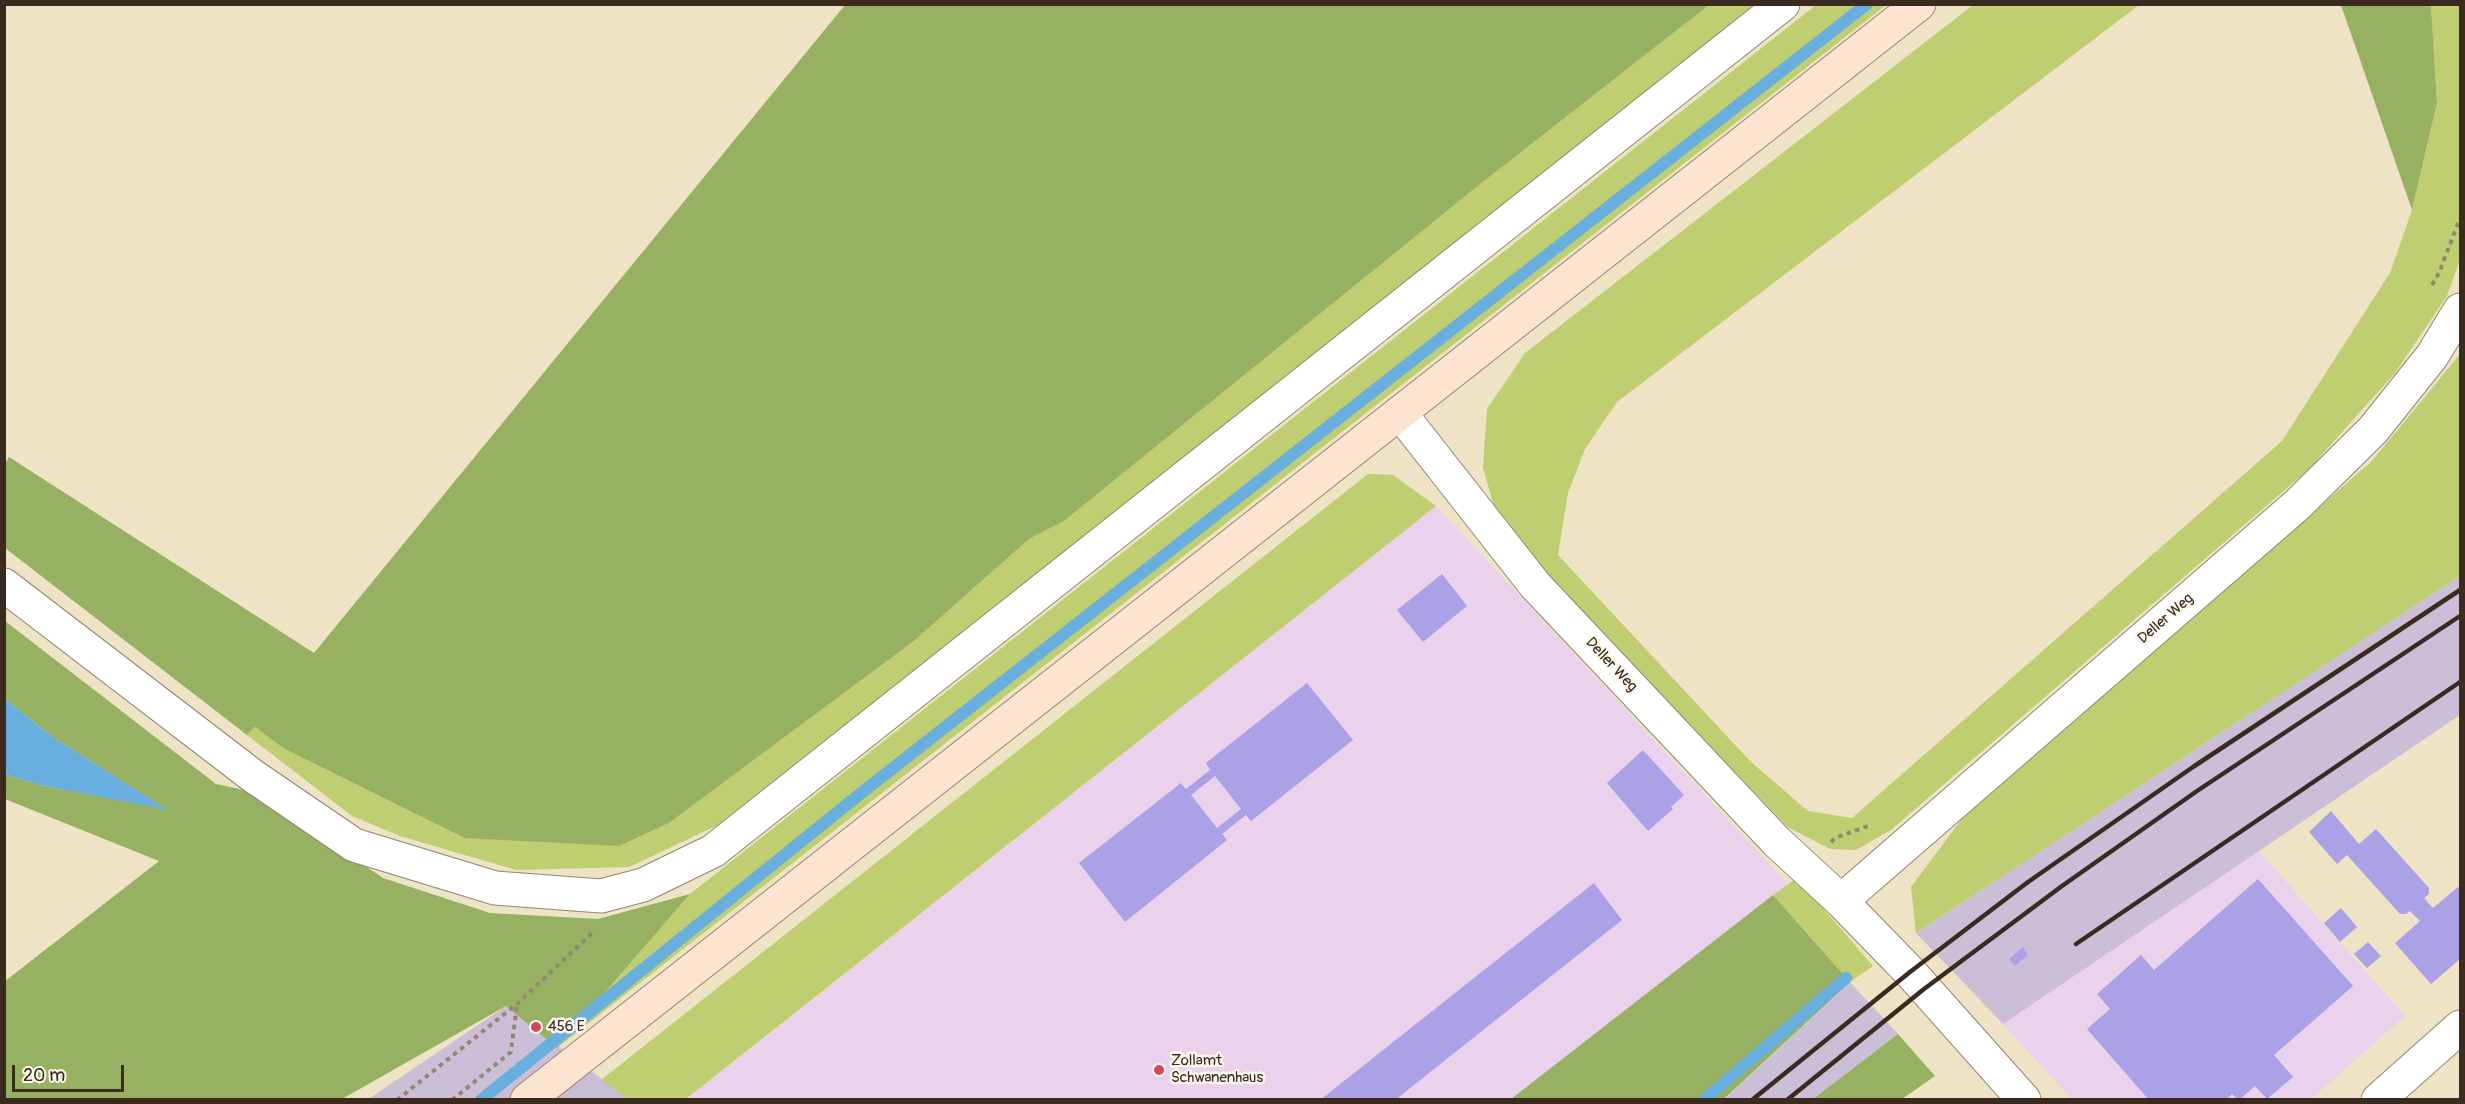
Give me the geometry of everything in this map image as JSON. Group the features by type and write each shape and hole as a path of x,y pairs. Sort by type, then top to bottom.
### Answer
{"main road":[{"path":"527,1100 1919,4"}],"street":[{"path":"4,585 252,776 354,845 495,888 601,896 643,885 713,851 1783,4"},
{"name":"Deller Weg","path":"1841,900 2297,505 2373,430 2432,356 2460,310"},
{"name":"Deller Weg","path":"1400,413 1535,585 1777,842 1841,900 1910,972 2024,1100"},
{"path":"2378,1100 2460,1027"}],"path":[{"path":"2427,292 2439,273 2460,218"},
{"path":"1805,868 1835,838 1878,822"},
{"path":"397,1100 518,1004 596,930"},
{"path":"452,1100 511,1052 518,1004"}],"shaded area":[{"path":"1436,506 1788,884 1511,1099 686,1100"},
{"path":"2460,576 2460,715 2003,1024 1916,933"},
{"path":"2258,850 2405,1016 2310,1100 2071,1099 2003,1024"},
{"path":"1850,982 1898,1034 1813,1099 1724,1100"},
{"path":"506,1006 628,1099 367,1100"}],"green space":[{"path":"845,5 1709,5 1479,185 1064,521 1029,539 914,641 669,823 619,846 465,838 283,748 255,727 247,735 5,548 5,464 9,457 314,653"},
{"path":"1709,5 1754,5 1498,210 718,825 629,867 516,870 400,836 352,816 247,735 255,727 283,748 618,846 669,823 914,641 1029,539 1064,521 1479,185"},
{"path":"1816,5 1886,5 557,1048 690,894"},
{"path":"1973,5 2139,5 1617,402 1585,449 1568,493 1558,555 1751,762 1808,811 1852,818 2282,441 2390,273 2412,210 2437,103 2431,5 2460,5 2460,260 2447,296 2395,373 2309,469 1891,830 1856,850 1830,849 1788,827 1526,555 1496,513 1483,468 1487,409 1525,353"},
{"path":"2341,5 2431,5 2437,103 2412,210"},
{"path":"2460,354 2460,576 1916,933 1911,887 1961,820 2372,461"},
{"path":"1368,474 1393,475 1436,506 686,1099 628,1099 601,1080"},
{"path":"5,621 216,784 258,793 383,878 490,913 598,919 690,894 557,1048 506,1006 342,1099 5,1099 4,982 159,861 5,799 5,774 40,785 166,809 57,740 5,699"},
{"path":"1797,878 1873,966 1850,982 1773,895"},
{"path":"1773,895 1850,982 1724,1099 1511,1099"},
{"path":"1898,1034 1935,1076 1902,1099 1813,1099"}],"water":[{"path":"5,699 57,740 168,810 40,785 5,774"}],"building":[{"path":"1442,574 1467,606 1423,642 1397,610"},
{"path":"1307,683 1353,740 1251,821 1246,815 1222,834 1227,840 1125,922 1079,863 1181,783 1186,789 1210,770 1206,763","holes":["1215,776 1241,809 1217,828 1191,795"]},
{"path":"1643,750 1684,795 1671,807 1673,809 1648,831 1607,783"},
{"path":"2331,811 2359,844 2376,829 2429,888 2429,894 2424,898 2433,908 2458,887 2460,889 2460,959 2431,984 2395,943 2420,921 2410,911 2400,914 2347,855 2337,864 2309,832"},
{"path":"2258,879 2353,986 2274,1055 2293,1077 2267,1099 2255,1086 2239,1100 2232,1094 2226,1100 2149,1100 2087,1029 2110,1009 2097,994 2141,955 2154,970"},
{"path":"1594,883 1622,920 1395,1100 1320,1100"},
{"path":"2341,908 2357,927 2340,942 2324,923"},
{"path":"2368,942 2381,956 2367,968 2354,954"},
{"path":"2023,947 2028,955 2015,966 2009,959"}],"waterway":[{"path":"481,1100 860,794 1867,4"},
{"path":"1704,1100 1846,978"}],"railway":[{"path":"1752,1100 1910,972 2028,882 2193,767 2460,590"},
{"path":"1787,1100 1924,989 2062,886 2197,791 2460,616"},
{"path":"2076,944 2460,682"}],"place":[{"name":"456 E","path":"536,1027"},
{"name":"Zollamt Schwanenhaus","path":"1159,1070"}]}
